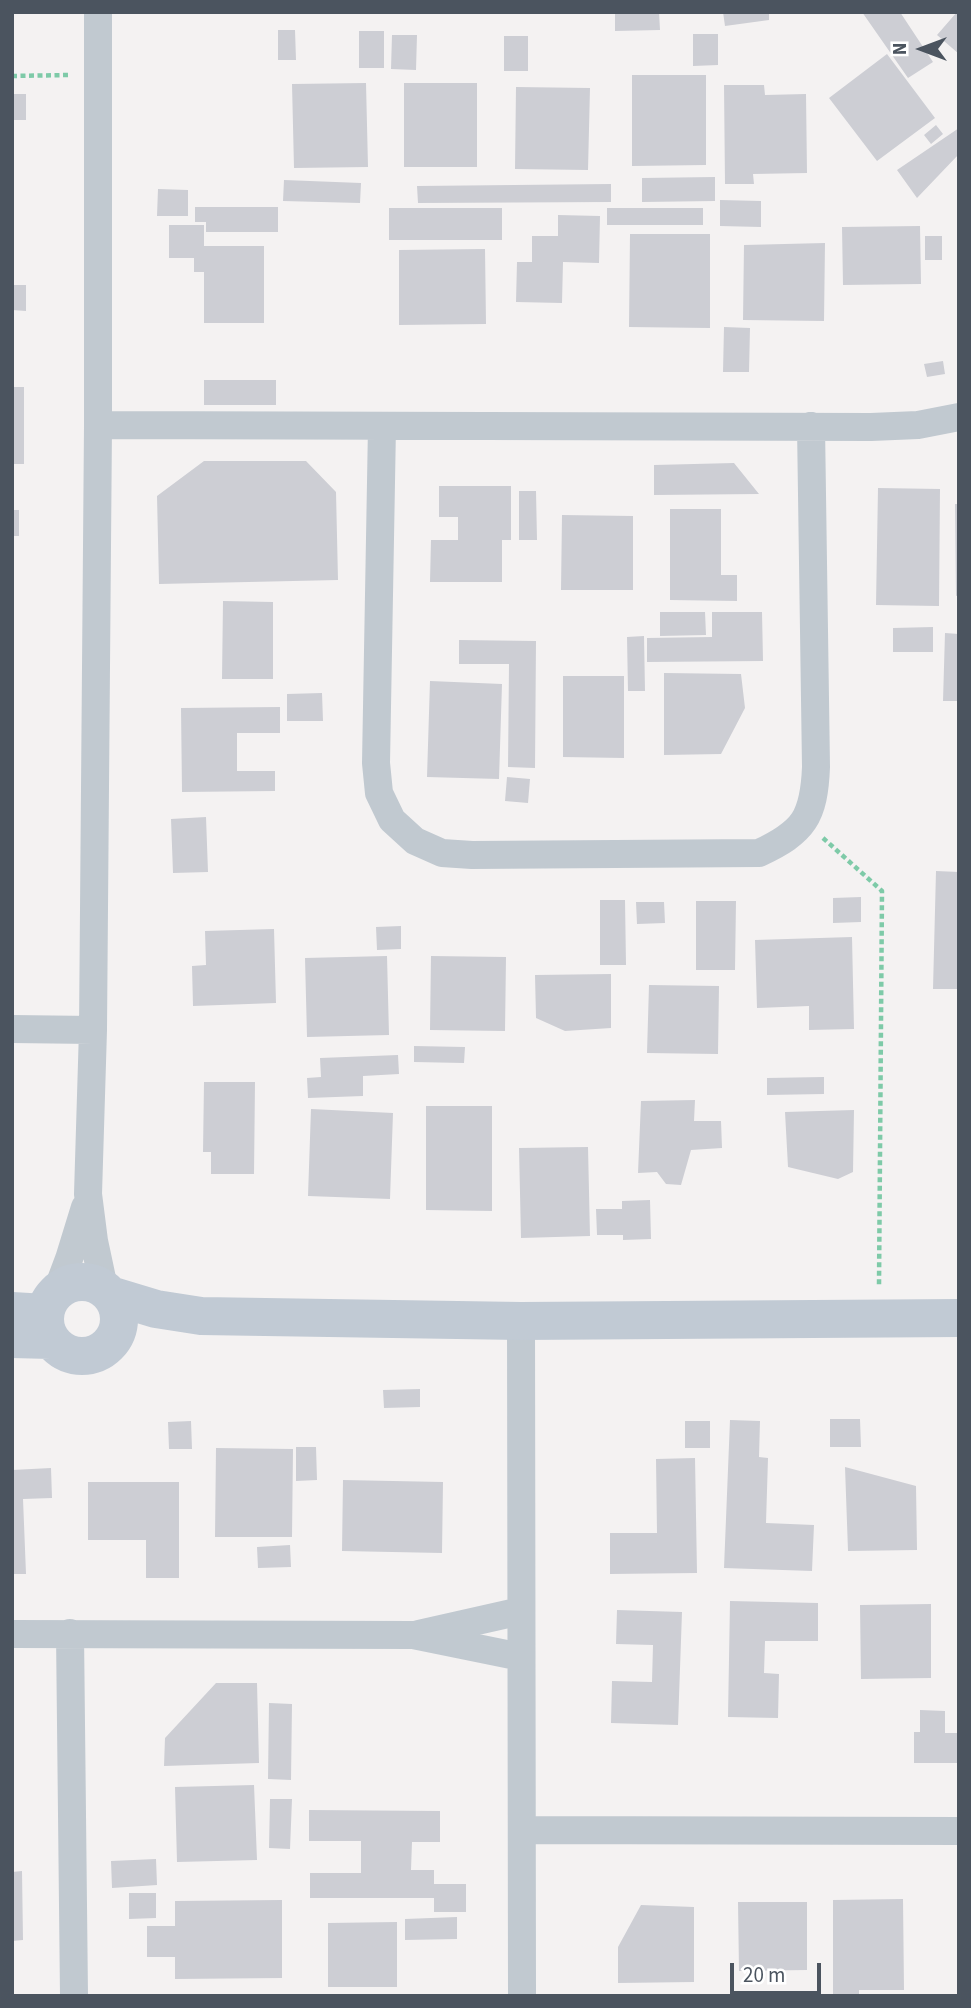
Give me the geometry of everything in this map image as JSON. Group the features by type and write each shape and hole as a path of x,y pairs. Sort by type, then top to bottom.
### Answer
{"street":[{"path":"98,12 93,1030 88,1194 94,1241 108,1292 118,1309 119,1323 115,1337 106,1348"},
{"path":"98,425 918,425 959,417"},
{"path":"382,426 376,762 379,793 392,820 415,841 442,853 472,855 759,853 784,841 804,821 815,795 816,767 810,426"},
{"path":"12,1029 93,1030"},
{"path":"41,1314 80,1227 88,1194"},
{"path":"12,1339 41,1314 67,1284 80,1281 92,1282 108,1292 156,1309 201,1317 521,1321 959,1318"},
{"path":"41,1314 60,1349 71,1355 83,1356 95,1354 152,1328 201,1317"},
{"path":"521,1321 522,1996"},
{"path":"413,1636 521,1611"},
{"path":"71,1633 74,1996"},
{"path":"12,1634 413,1636 521,1657"},
{"path":"522,1830 959,1831"}],"path":[{"path":"12,76 98,75"},
{"path":"804,821 883,891 879,1318"}],"building":[{"path":"615,12 659,12 660,30 615,31"},
{"path":"723,12 769,12 769,20 725,26"},
{"path":"862,12 900,12 933,62 908,78"},
{"path":"959,12 959,54 937,35"},
{"path":"278,30 295,30 296,60 278,60"},
{"path":"359,31 384,31 384,68 359,68"},
{"path":"693,34 718,34 718,65 693,66"},
{"path":"392,35 417,35 416,70 391,69"},
{"path":"504,36 528,36 528,71 504,71"},
{"path":"887,54 935,118 877,161 829,98"},
{"path":"632,75 706,75 706,165 632,166"},
{"path":"366,83 368,167 294,168 292,84"},
{"path":"404,83 477,83 477,167 404,167"},
{"path":"724,85 764,85 765,95 806,94 807,173 753,174 754,184 725,184"},
{"path":"516,87 590,88 588,170 515,169"},
{"path":"12,94 26,94 26,120 12,120"},
{"path":"936,125 943,134 931,144 924,135"},
{"path":"959,128 959,154 917,198 897,170"},
{"path":"715,177 715,201 642,202 642,178"},
{"path":"284,180 361,183 360,203 283,201"},
{"path":"611,184 611,202 418,203 417,186"},
{"path":"158,189 188,190 188,216 157,216"},
{"path":"720,200 761,201 761,227 720,226"},
{"path":"195,207 278,207 278,232 206,232 206,222 195,222"},
{"path":"389,208 502,208 502,240 389,240"},
{"path":"607,208 703,208 703,225 607,225"},
{"path":"558,215 600,216 599,263 563,262 562,303 516,302 517,262 532,262 532,236 558,236"},
{"path":"169,225 204,225 204,246 264,246 264,323 204,323 204,272 194,272 194,258 169,258"},
{"path":"920,226 921,284 843,285 842,227"},
{"path":"630,234 710,234 710,328 629,327"},
{"path":"925,236 942,236 942,260 925,260"},
{"path":"825,243 824,321 743,320 744,245"},
{"path":"485,249 486,324 399,325 399,250"},
{"path":"12,285 26,285 26,311 12,310"},
{"path":"724,327 750,328 749,372 723,372"},
{"path":"943,361 945,374 927,377 924,364"},
{"path":"204,380 276,380 276,405 204,405"},
{"path":"12,387 24,387 24,464 12,464"},
{"path":"204,461 306,461 336,492 338,580 159,584 157,496"},
{"path":"734,463 759,494 654,495 654,465"},
{"path":"439,486 511,486 511,540 502,540 502,582 430,582 431,540 458,540 458,517 439,517"},
{"path":"878,488 940,489 939,606 876,605"},
{"path":"519,491 536,491 537,540 519,540"},
{"path":"955,504 959,504 959,595 956,596"},
{"path":"670,509 721,509 721,575 737,575 737,601 670,600"},
{"path":"12,510 19,510 19,536 12,536"},
{"path":"562,515 633,516 633,590 561,590"},
{"path":"223,601 273,602 273,679 222,679"},
{"path":"660,612 705,612 706,635 660,636"},
{"path":"712,612 762,612 763,661 647,662 647,638 712,637"},
{"path":"933,627 933,652 893,652 893,628"},
{"path":"945,633 959,634 959,701 943,701"},
{"path":"644,636 645,691 628,691 627,637"},
{"path":"459,640 536,641 535,768 508,767 509,664 459,664"},
{"path":"664,673 741,674 745,708 721,754 664,755"},
{"path":"563,676 624,676 624,758 563,757"},
{"path":"430,681 502,684 499,779 427,777"},
{"path":"322,693 323,721 287,721 287,694"},
{"path":"280,707 280,733 237,733 237,771 275,771 275,791 182,792 181,708"},
{"path":"507,777 530,779 528,803 505,801"},
{"path":"206,817 208,872 173,873 171,819"},
{"path":"936,871 959,872 959,989 933,989"},
{"path":"861,897 861,922 833,923 833,898"},
{"path":"600,900 625,900 626,965 600,965"},
{"path":"696,901 736,901 735,970 696,970"},
{"path":"636,902 664,902 665,923 637,924"},
{"path":"401,926 401,949 377,950 376,927"},
{"path":"274,929 276,1003 193,1006 192,966 206,965 205,931"},
{"path":"852,937 854,1029 809,1030 809,1006 757,1008 755,940"},
{"path":"387,956 389,1035 307,1037 305,958"},
{"path":"431,956 506,957 505,1031 430,1030"},
{"path":"611,974 611,1028 565,1031 536,1018 535,975"},
{"path":"649,985 719,986 718,1054 647,1053"},
{"path":"414,1046 465,1047 464,1063 414,1062"},
{"path":"398,1055 399,1074 363,1076 363,1096 308,1098 307,1078 321,1077 320,1058"},
{"path":"824,1077 824,1094 767,1095 767,1078"},
{"path":"204,1082 255,1082 254,1174 211,1174 211,1152 203,1152"},
{"path":"695,1100 694,1121 721,1121 722,1148 691,1150 681,1185 666,1184 657,1172 638,1173 641,1101"},
{"path":"426,1106 492,1106 492,1211 426,1210"},
{"path":"311,1109 393,1113 390,1199 308,1196"},
{"path":"854,1110 853,1172 838,1179 788,1167 785,1112"},
{"path":"588,1147 590,1236 521,1238 519,1148"},
{"path":"650,1200 651,1239 623,1240 623,1235 597,1235 596,1209 622,1209 622,1201"},
{"path":"420,1389 420,1407 384,1408 383,1390"},
{"path":"830,1419 860,1419 861,1447 830,1447"},
{"path":"730,1420 760,1421 759,1457 768,1458 766,1523 814,1525 812,1571 724,1568"},
{"path":"191,1421 192,1449 169,1449 168,1422"},
{"path":"685,1421 710,1421 710,1448 685,1448"},
{"path":"296,1447 316,1447 317,1480 296,1481"},
{"path":"216,1448 293,1449 292,1537 215,1537"},
{"path":"695,1458 697,1573 610,1574 610,1533 657,1533 656,1459"},
{"path":"845,1467 916,1486 917,1550 848,1551"},
{"path":"51,1468 52,1498 23,1499 26,1574 12,1574 12,1470"},
{"path":"343,1480 443,1482 442,1553 342,1551"},
{"path":"88,1482 179,1482 179,1578 146,1578 146,1540 88,1540"},
{"path":"290,1545 291,1567 258,1568 257,1547"},
{"path":"730,1601 818,1603 818,1641 765,1641 764,1673 779,1674 778,1718 728,1717"},
{"path":"931,1604 931,1678 861,1679 860,1605"},
{"path":"617,1610 682,1612 678,1725 611,1723 612,1681 652,1682 653,1645 616,1644"},
{"path":"216,1683 257,1683 259,1763 164,1766 165,1738"},
{"path":"269,1703 292,1704 291,1780 268,1779"},
{"path":"920,1710 945,1711 945,1733 959,1733 959,1763 914,1763 914,1732 920,1732"},
{"path":"254,1785 257,1860 177,1862 175,1787"},
{"path":"270,1799 292,1799 290,1849 269,1848"},
{"path":"309,1810 440,1811 440,1842 412,1842 411,1870 434,1870 434,1884 466,1884 466,1912 434,1912 434,1898 310,1898 310,1873 361,1873 361,1841 309,1841"},
{"path":"156,1859 157,1885 112,1888 111,1861"},
{"path":"22,1871 23,1940 12,1941 12,1872"},
{"path":"129,1893 156,1893 156,1918 129,1919"},
{"path":"903,1899 904,1990 859,1990 859,1996 833,1996 833,1900"},
{"path":"282,1900 282,1978 175,1979 175,1957 147,1957 147,1926 175,1926 175,1901"},
{"path":"738,1902 807,1902 807,1970 739,1971"},
{"path":"641,1905 694,1907 694,1982 618,1983 618,1947"},
{"path":"457,1917 457,1939 405,1940 405,1919"},
{"path":"397,1922 397,1987 328,1987 328,1923"}]}
